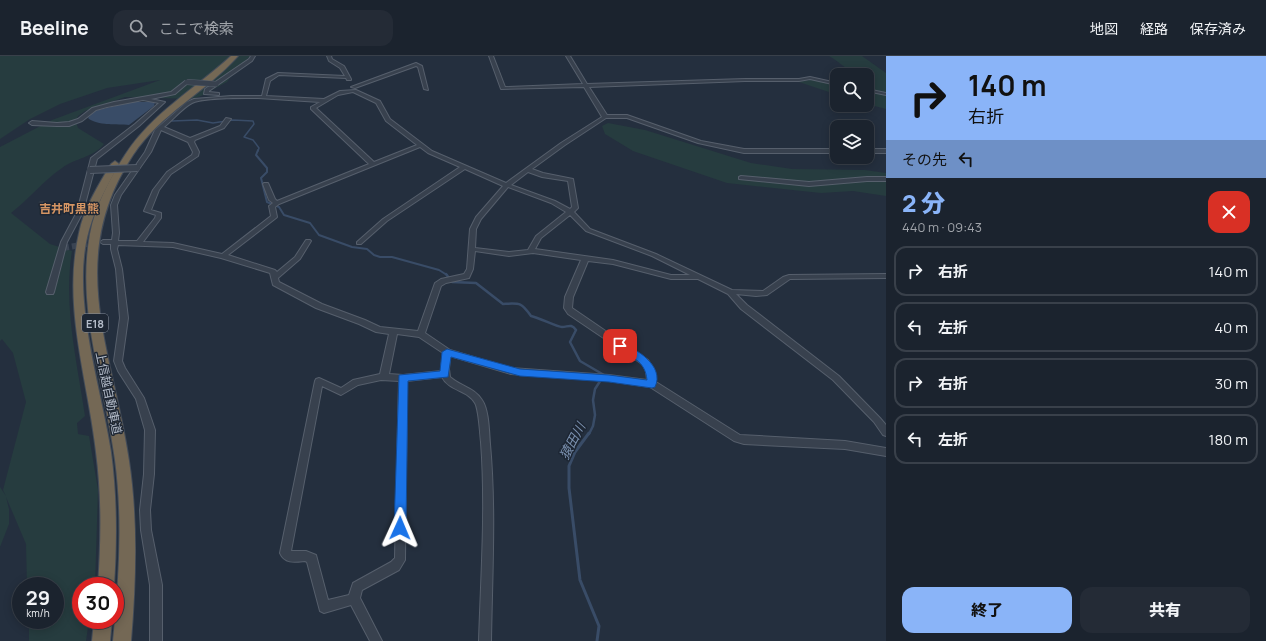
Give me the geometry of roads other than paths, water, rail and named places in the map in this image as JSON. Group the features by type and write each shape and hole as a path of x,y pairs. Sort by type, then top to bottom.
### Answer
{"highway":[{"name":"上信越自動車道","path":"106,577 108,534 105,466 78,303 77,268 82,236 97,195 112,168 127,146 165,107 228,56"},
{"name":"上信越自動車道","path":"122,641 128,567 126,494 117,430 91,298 90,265 94,236 97,222 107,194 136,146 172,108 235,56"},
{"path":"101,641 102,629"}],"street":[{"path":"236,96 236,92 211,95 206,93 207,90 251,60 253,56"},
{"path":"329,56 330,60 342,67 354,89 378,102 388,120 430,152 507,185 553,202 570,212 588,230 654,255 731,292 744,307 836,378 881,420 886,432"},
{"path":"416,64 417,56"},
{"path":"491,56 503,88 766,79 799,80 810,78 830,82"},
{"path":"568,56 606,117"},
{"path":"374,165 313,108 336,94 354,89 416,64"},
{"path":"416,64 420,66 426,90"},
{"path":"264,96 268,80 278,74 347,77"},
{"path":"32,124 67,124 85,117 93,108 173,93 187,82 216,84"},
{"path":"874,91 886,94"},
{"path":"156,641 156,585 146,530 145,510 149,474 150,430 140,398 118,364 124,318 114,248 116,243 114,205 118,195 138,168 160,128 195,100 236,96 264,96 326,101"},
{"path":"50,292 64,242 80,212 94,158 137,125 163,102 144,99"},
{"path":"422,334 438,285 444,281 467,276 470,269 473,230 478,218 507,185 606,117 627,116 700,142 744,151 830,151"},
{"path":"160,128 187,140 192,140 195,137 222,127 228,119"},
{"path":"139,243 158,218 159,214 147,211 156,190 169,173 195,156 196,152 192,140"},
{"path":"223,256 274,217 272,206 277,203 421,145"},
{"path":"874,151 886,151"},
{"path":"359,243 385,220 465,166"},
{"path":"90,170 138,168"},
{"path":"528,170 542,175 571,180 575,208 538,237 531,251"},
{"path":"741,178 810,184 867,179 886,179"},
{"path":"266,184 272,200 277,203"},
{"path":"103,242 173,245 223,256 273,272 276,277 276,283 318,306 362,322 379,330 393,333 422,334 447,352 520,373 609,378 652,384 737,438 744,440 845,445 886,452"},
{"path":"276,277 298,258 308,242"},
{"path":"471,249 509,254 531,251 613,262 671,277 701,277"},
{"path":"585,259 569,297 568,308 571,312 614,342 646,362 650,369 652,384"},
{"path":"731,292 737,290 763,293 772,289 779,281 789,277 886,276"},
{"path":"384,377 393,333"},
{"path":"447,352 445,374 448,379 476,397 481,403 483,416 488,487 485,641"},
{"path":"354,599 324,607 312,559 306,556 290,557 285,553 319,381 341,392 356,382 384,377 403,378 445,374"},
{"path":"376,641 354,599 357,587 395,566 400,560 403,378"}],"water":[{"path":"132,102 155,102 154,106 129,125 102,123 92,121 88,118 94,111"}],"waterway":[{"path":"172,121 197,120 213,123 233,120 253,121 254,124 244,137 253,140 259,148 258,151"},
{"name":"猿田川","path":"258,150 256,155 267,168 267,172 261,178 267,202 279,207 284,215 310,223 319,235 352,247 367,249 374,255 380,257 392,257 439,270 447,275"},
{"name":"猿田川","path":"447,275 452,282 476,283 503,304 520,304 531,316 560,327 571,326 576,330 570,342 580,361 604,375 595,389 593,400 595,415 593,426 589,434"},
{"name":"猿田川","path":"589,433 575,452 569,466 569,488 580,580 599,626 597,641"}],"tunnel":[{"path":"63,248 98,242"}],"district":[{"name":"吉井町黒熊","path":"69,208"}]}
